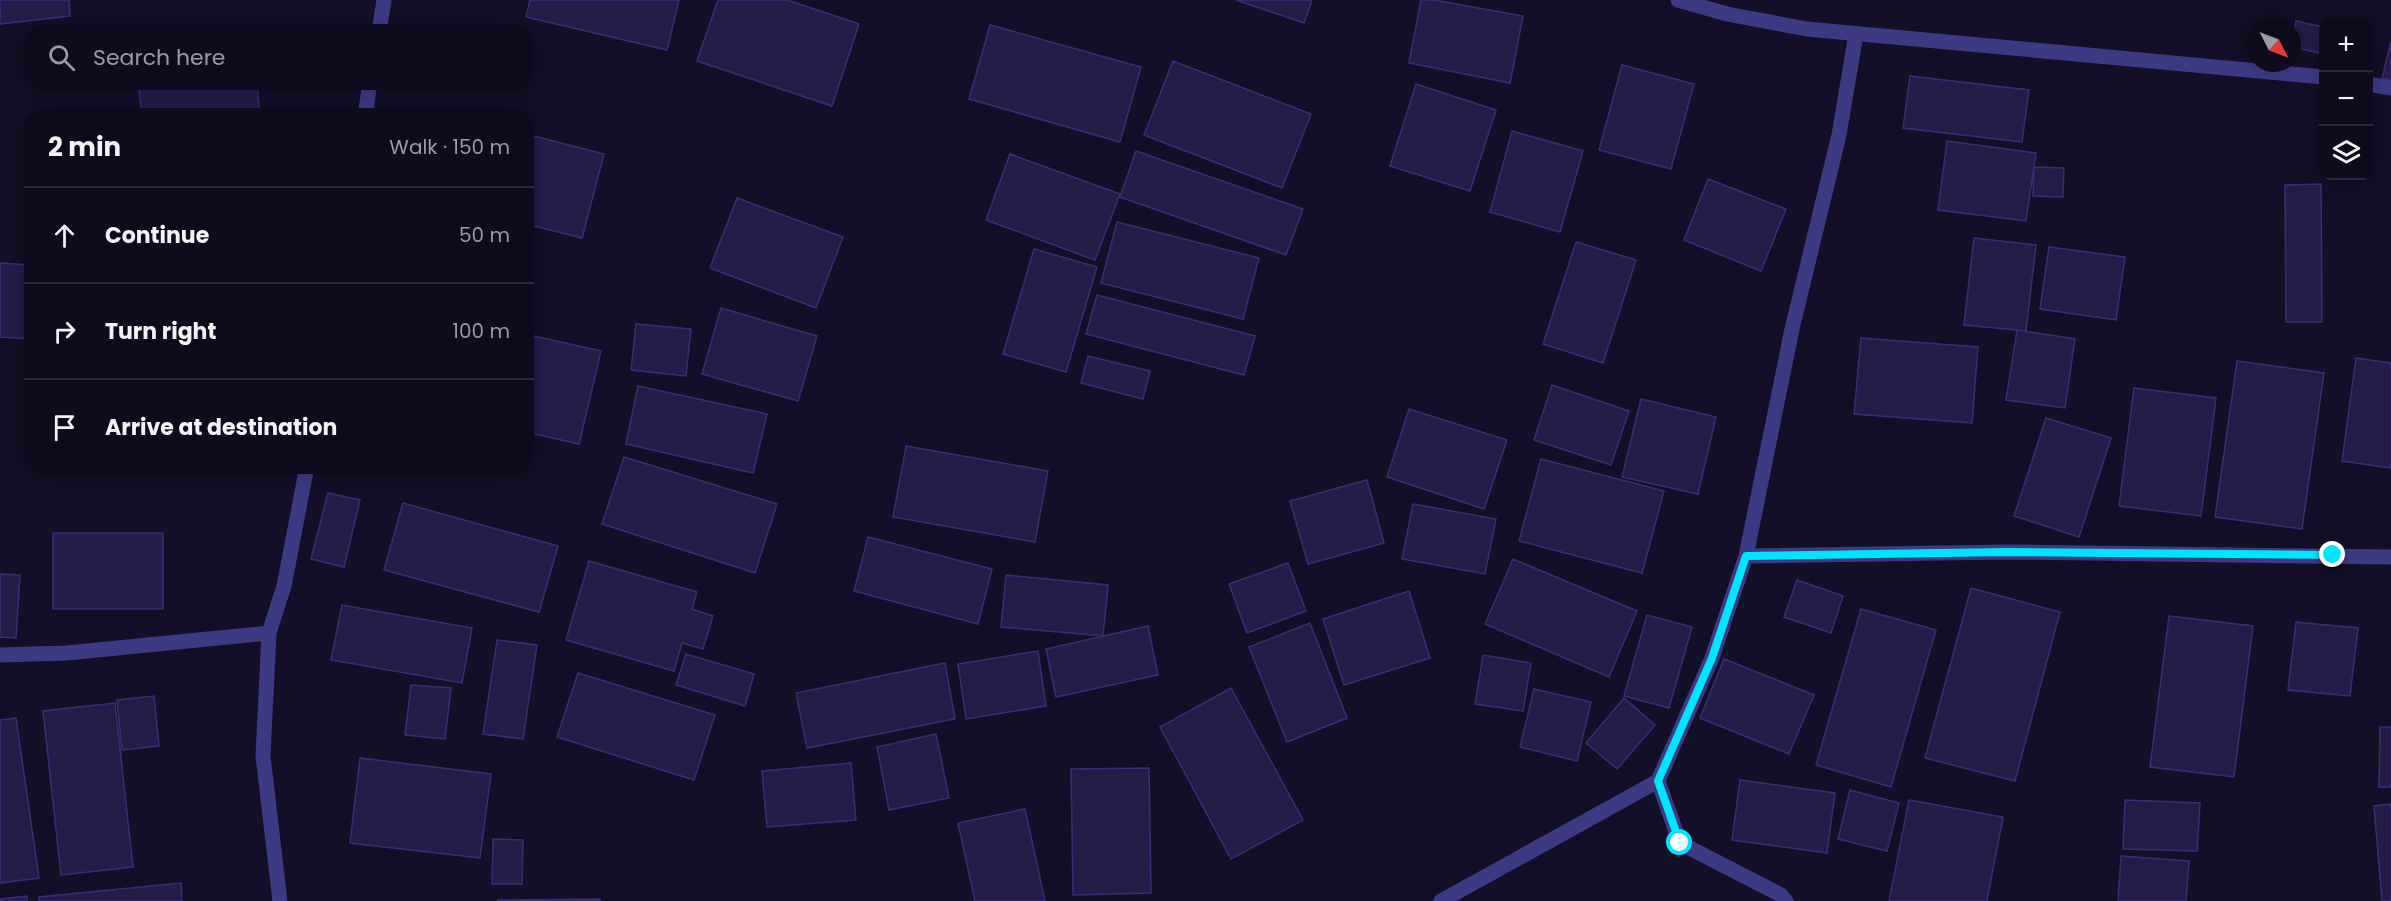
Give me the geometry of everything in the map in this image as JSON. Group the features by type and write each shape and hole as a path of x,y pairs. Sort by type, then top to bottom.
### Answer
{"street":[{"path":"380,24 384,0"},
{"path":"1678,0 1727,14 1807,29 2319,77"},
{"path":"1441,901 1658,781 1712,658 1746,556 1792,329 1839,135 1856,34"},
{"path":"2373,85 2391,88"},
{"path":"366,108 369,90"},
{"path":"280,901 263,756 269,633 284,586 305,474"},
{"path":"1746,556 2006,552 2391,557"},
{"path":"0,655 67,653 269,633"},
{"path":"1658,781 1680,843 1780,895 1786,901"}],"building":[{"path":"0,0 69,0 70,16 0,24"},
{"path":"530,0 679,0 667,50 526,17"},
{"path":"718,0 787,0 859,24 832,106 697,61"},
{"path":"1236,0 1312,0 1304,23"},
{"path":"1421,0 1434,0 1523,16 1510,83 1409,63"},
{"path":"2301,22 2319,26 2319,53 2301,49"},
{"path":"990,25 1141,67 1120,142 969,99"},
{"path":"2391,42 2391,80 2382,78"},
{"path":"1173,61 1311,114 1282,188 1144,135"},
{"path":"1622,65 1694,84 1671,169 1599,150"},
{"path":"1910,76 2029,90 2022,142 1903,128"},
{"path":"1416,84 1496,110 1470,191 1390,166"},
{"path":"139,90 258,90 259,108 141,108"},
{"path":"1512,131 1583,151 1560,232 1490,212"},
{"path":"534,136 604,154 582,238 534,226"},
{"path":"1947,141 2036,153 2026,221 1938,210"},
{"path":"1136,151 1303,209 1286,255 1120,197"},
{"path":"1010,154 1120,194 1095,260 986,220"},
{"path":"2034,167 2064,168 2063,197 2033,196"},
{"path":"1708,179 1786,209 1761,271 1684,240"},
{"path":"2321,184 2322,322 2286,322 2285,185"},
{"path":"737,198 843,237 816,308 710,268"},
{"path":"1117,222 1259,258 1243,319 1101,283"},
{"path":"1974,238 2036,245 2026,331 1964,325"},
{"path":"1576,242 1636,260 1603,363 1543,344"},
{"path":"2049,247 2125,257 2116,320 2040,309"},
{"path":"1034,249 1097,267 1066,372 1003,354"},
{"path":"0,263 24,264 24,338 0,337"},
{"path":"1097,295 1255,336 1244,375 1086,334"},
{"path":"721,308 817,336 798,401 702,374"},
{"path":"636,324 691,329 686,376 631,370"},
{"path":"2017,330 2075,339 2065,408 2006,400"},
{"path":"534,336 601,351 579,444 534,434"},
{"path":"1861,338 1978,347 1972,423 1854,414"},
{"path":"1088,356 1150,371 1143,399 1081,383"},
{"path":"2356,358 2391,363 2391,468 2342,461"},
{"path":"2237,361 2324,373 2302,529 2215,517"},
{"path":"1552,385 1629,411 1611,465 1534,440"},
{"path":"638,386 767,414 753,473 626,444"},
{"path":"2134,388 2216,398 2201,516 2119,506"},
{"path":"1641,399 1716,417 1698,494 1622,477"},
{"path":"1409,409 1507,440 1484,509 1387,477"},
{"path":"2046,418 2111,438 2079,537 2014,516"},
{"path":"906,446 1048,471 1035,542 893,517"},
{"path":"624,457 777,504 755,573 602,524"},
{"path":"1541,459 1664,491 1642,573 1519,541"},
{"path":"1367,480 1384,543 1308,564 1290,501"},
{"path":"328,493 360,500 344,567 311,559"},
{"path":"403,503 558,546 539,612 384,570"},
{"path":"1413,504 1496,519 1485,574 1402,559"},
{"path":"53,533 163,533 163,609 53,609"},
{"path":"868,537 992,569 978,624 854,591"},
{"path":"1513,559 1637,611 1609,677 1485,624"},
{"path":"589,561 697,592 692,609 713,616 703,649 682,643 674,671 566,640"},
{"path":"1288,563 1306,611 1247,633 1229,584"},
{"path":"0,574 20,575 16,638 0,637"},
{"path":"1006,575 1108,585 1103,636 1001,627"},
{"path":"1797,580 1843,596 1831,633 1784,617"},
{"path":"1971,588 2060,612 2015,781 1925,758"},
{"path":"1409,591 1430,658 1344,685 1323,619"},
{"path":"342,605 472,628 462,683 331,660"},
{"path":"1861,609 1936,630 1891,787 1816,765"},
{"path":"1647,615 1692,627 1669,708 1624,696"},
{"path":"2169,616 2253,626 2234,777 2150,767"},
{"path":"2296,622 2358,628 2350,696 2288,690"},
{"path":"1310,623 1347,718 1287,742 1249,647"},
{"path":"1148,626 1158,675 1056,697 1046,649"},
{"path":"497,640 537,645 523,739 483,734"},
{"path":"1038,651 1046,706 966,719 958,664"},
{"path":"686,654 754,674 745,706 676,685"},
{"path":"1483,655 1531,663 1523,711 1475,704"},
{"path":"1724,659 1814,695 1789,754 1700,718"},
{"path":"945,663 955,719 807,748 796,693"},
{"path":"578,673 715,715 694,780 557,737"},
{"path":"411,685 451,688 445,739 405,735"},
{"path":"1231,688 1303,820 1231,859 1160,727"},
{"path":"1534,689 1591,702 1577,761 1520,747"},
{"path":"154,696 159,746 122,750 117,700"},
{"path":"1624,698 1655,725 1617,769 1586,743"},
{"path":"115,703 133,867 61,875 43,711"},
{"path":"16,718 39,878 0,883 0,720"},
{"path":"2380,727 2391,727 2391,787 2379,787"},
{"path":"936,734 949,798 889,810 877,747"},
{"path":"360,758 491,774 480,858 350,843"},
{"path":"851,763 856,820 767,827 762,771"},
{"path":"1149,768 1151,893 1073,895 1071,769"},
{"path":"1740,780 1835,793 1827,853 1732,840"},
{"path":"1850,790 1899,803 1887,851 1838,839"},
{"path":"1909,800 2003,817 1987,901 1889,901"},
{"path":"2125,800 2200,803 2197,851 2123,849"},
{"path":"2391,804 2391,901 2382,901 2374,806"},
{"path":"1025,809 1045,901 975,901 958,823"},
{"path":"493,839 523,840 522,884 492,884"},
{"path":"2121,856 2189,861 2186,901 2118,901"},
{"path":"181,883 182,901 39,901 39,897"},
{"path":"27,896 27,901 0,901 0,899"},
{"path":"600,899 600,901 498,901 498,900"}],"route":[{"path":"1680,843 1658,781 1712,658 1746,556 2006,552 2333,555"}]}
